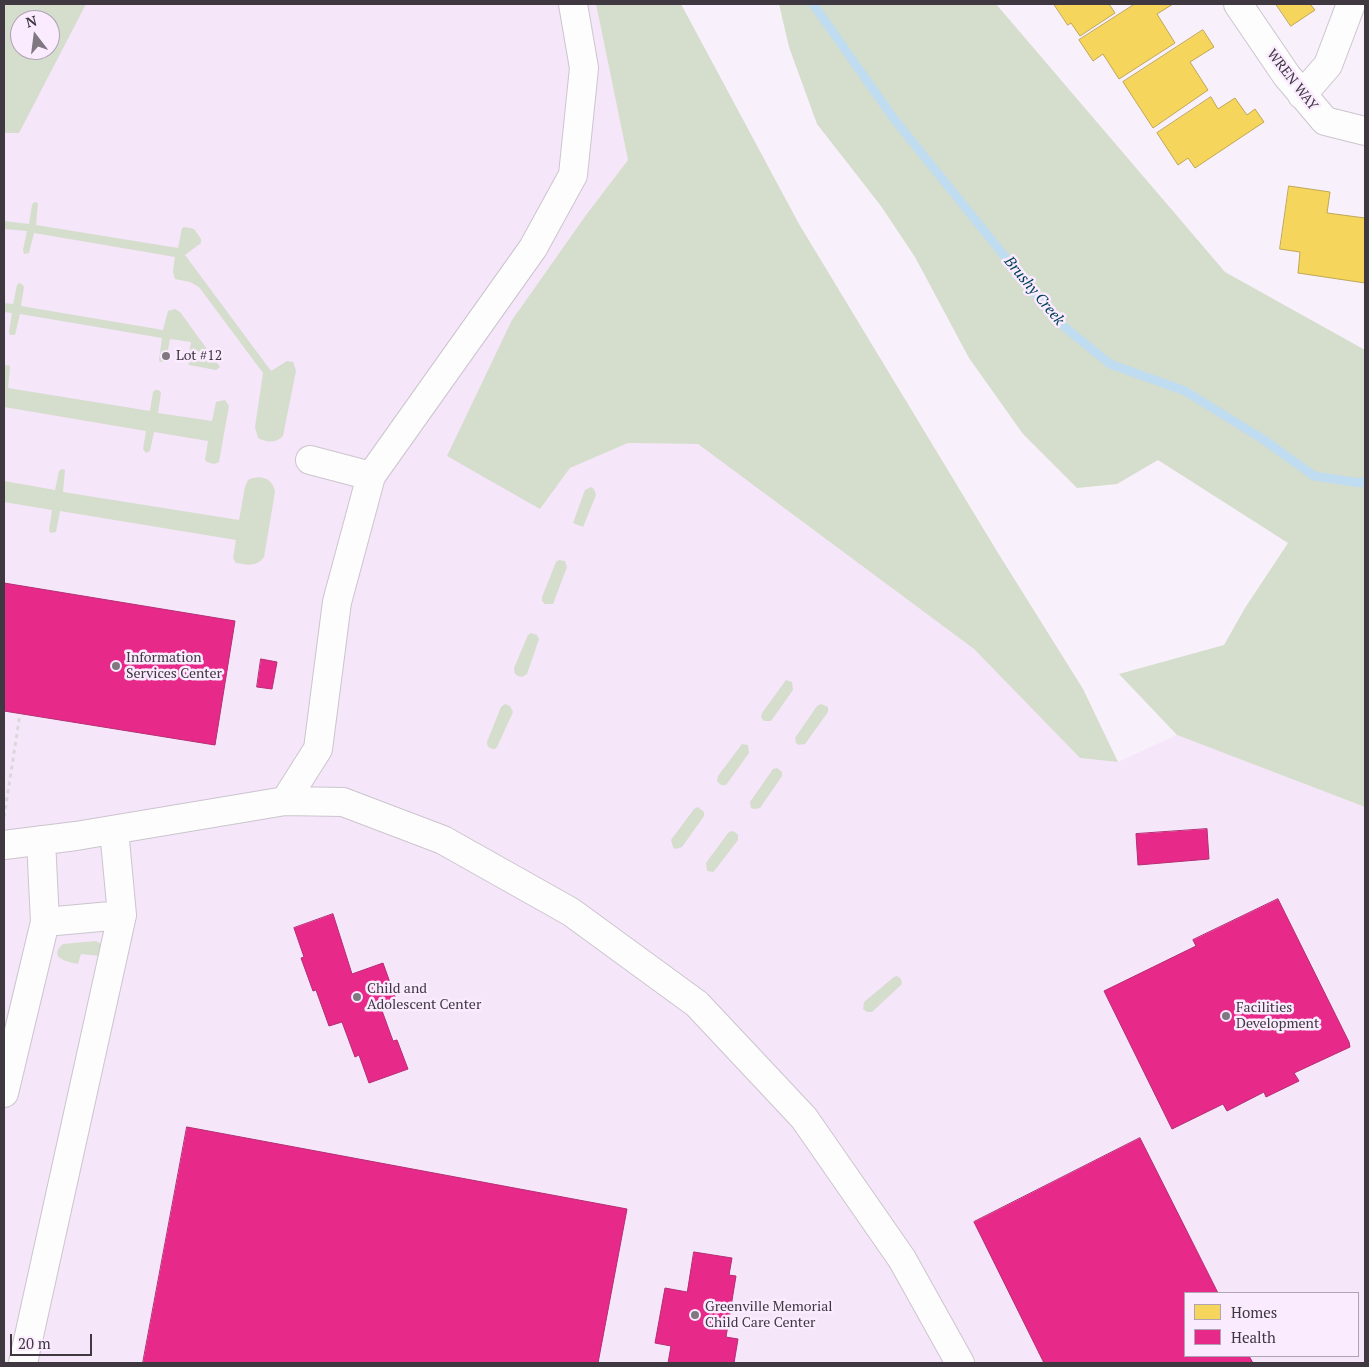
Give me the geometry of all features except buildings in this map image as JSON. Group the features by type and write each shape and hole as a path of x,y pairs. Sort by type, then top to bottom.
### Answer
{"street":[{"path":"285,802 318,748 337,602 371,476 533,248 573,175 584,68 573,4"},
{"name":"WREN WAY","path":"1238,4 1287,76 1325,121 1365,131"},
{"path":"1302,95 1328,65 1351,4"},
{"path":"310,460 371,476"},
{"path":"4,845 114,830 285,802 343,802 443,840 571,912 697,1004 804,1118 902,1259 960,1363"},
{"path":"23,1363 122,915 114,830"},
{"path":"4,1093 44,922 41,840"},
{"path":"44,922 122,915"}],"path":[{"path":"4,819 20,714"}],"shaded area":[{"path":"4,4 596,4 628,160 586,215 512,320 540,509 570,468 628,443 698,444 974,649 1080,758 1118,762 1177,735 1365,807 1365,1363 4,1363"}],"green space":[{"path":"4,4 86,4 60,54 60,10 10,10 10,60 57,60 19,133 4,133"},
{"path":"596,4 681,4 799,224 998,553 1083,689 1118,762 1080,758 974,649 698,444 628,443 570,468 540,509 447,456 512,320 586,215 628,160"},
{"path":"779,4 996,4 1225,272 1365,350 1365,807 1177,735 1119,674 1224,645 1245,608 1288,543 1158,460 1117,484 1077,488 1023,434 969,358 915,257 881,206 817,124 789,47"},
{"path":"34,202 38,203 36,225 178,248 182,228 194,229 201,239 201,243 185,255 271,371 287,361 293,362 296,371 283,436 271,442 258,438 255,427 263,373 199,287 190,282 175,279 173,271 175,257 34,233 29,253 24,254 23,250 27,231 4,229 4,221 29,224"},
{"path":"19,283 24,287 21,306 163,330 168,311 175,309 180,312 220,367 216,370 189,365 191,342 170,339 166,361 160,362 162,338 20,314 15,335 10,335 12,313 4,312 4,303 13,304"},
{"path":"6,365 10,366 8,388 150,411 153,392 159,390 161,393 158,413 212,421 216,402 225,400 229,406 219,462 214,464 205,460 208,441 154,432 150,451 146,453 143,449 146,431 4,407 4,367"},
{"path":"65,470 63,492 239,520 248,480 257,477 265,478 272,483 275,492 264,557 255,564 236,563 233,558 236,540 60,511 56,532 51,533 49,531 52,510 4,502 4,481 55,490 59,471"},
{"path":"591,487 596,495 583,527 573,523 585,490"},
{"path":"559,560 565,561 567,567 553,604 545,604 542,601 542,597 556,562"},
{"path":"531,633 537,635 539,639 527,674 520,677 515,673 514,668 528,635"},
{"path":"786,680 792,682 793,690 771,721 764,721 761,717 762,713"},
{"path":"505,704 510,706 513,712 497,747 492,749 488,746 487,742 501,707"},
{"path":"821,704 828,707 828,712 805,744 799,745 796,743 795,738 817,706"},
{"path":"742,744 748,745 749,753 726,785 721,785 717,781 718,776"},
{"path":"777,768 782,772 782,776 760,808 751,808 750,802 773,769"},
{"path":"698,807 704,812 704,816 682,847 675,849 671,840 694,809"},
{"path":"731,831 738,835 738,840 713,872 707,871 706,863"},
{"path":"96,941 103,945 100,956 81,954 78,964 58,956 57,953 63,944"},
{"path":"897,976 901,979 902,984 872,1012 867,1012 863,1009 864,1002"}],"waterway":[{"name":"Brushy Creek","path":"813,4 894,119 1056,320 1110,364 1185,391 1264,440 1314,476 1361,483 1365,481"}],"place":[{"name":"Lot #12","path":"166,356"},
{"name":"Information Services Center","path":"116,666"},
{"name":"Child and Adolescent Center","path":"357,997"},
{"name":"Facilities Development","path":"1226,1016"},
{"name":"Greenville Memorial Child Care Center","path":"695,1315"}]}
